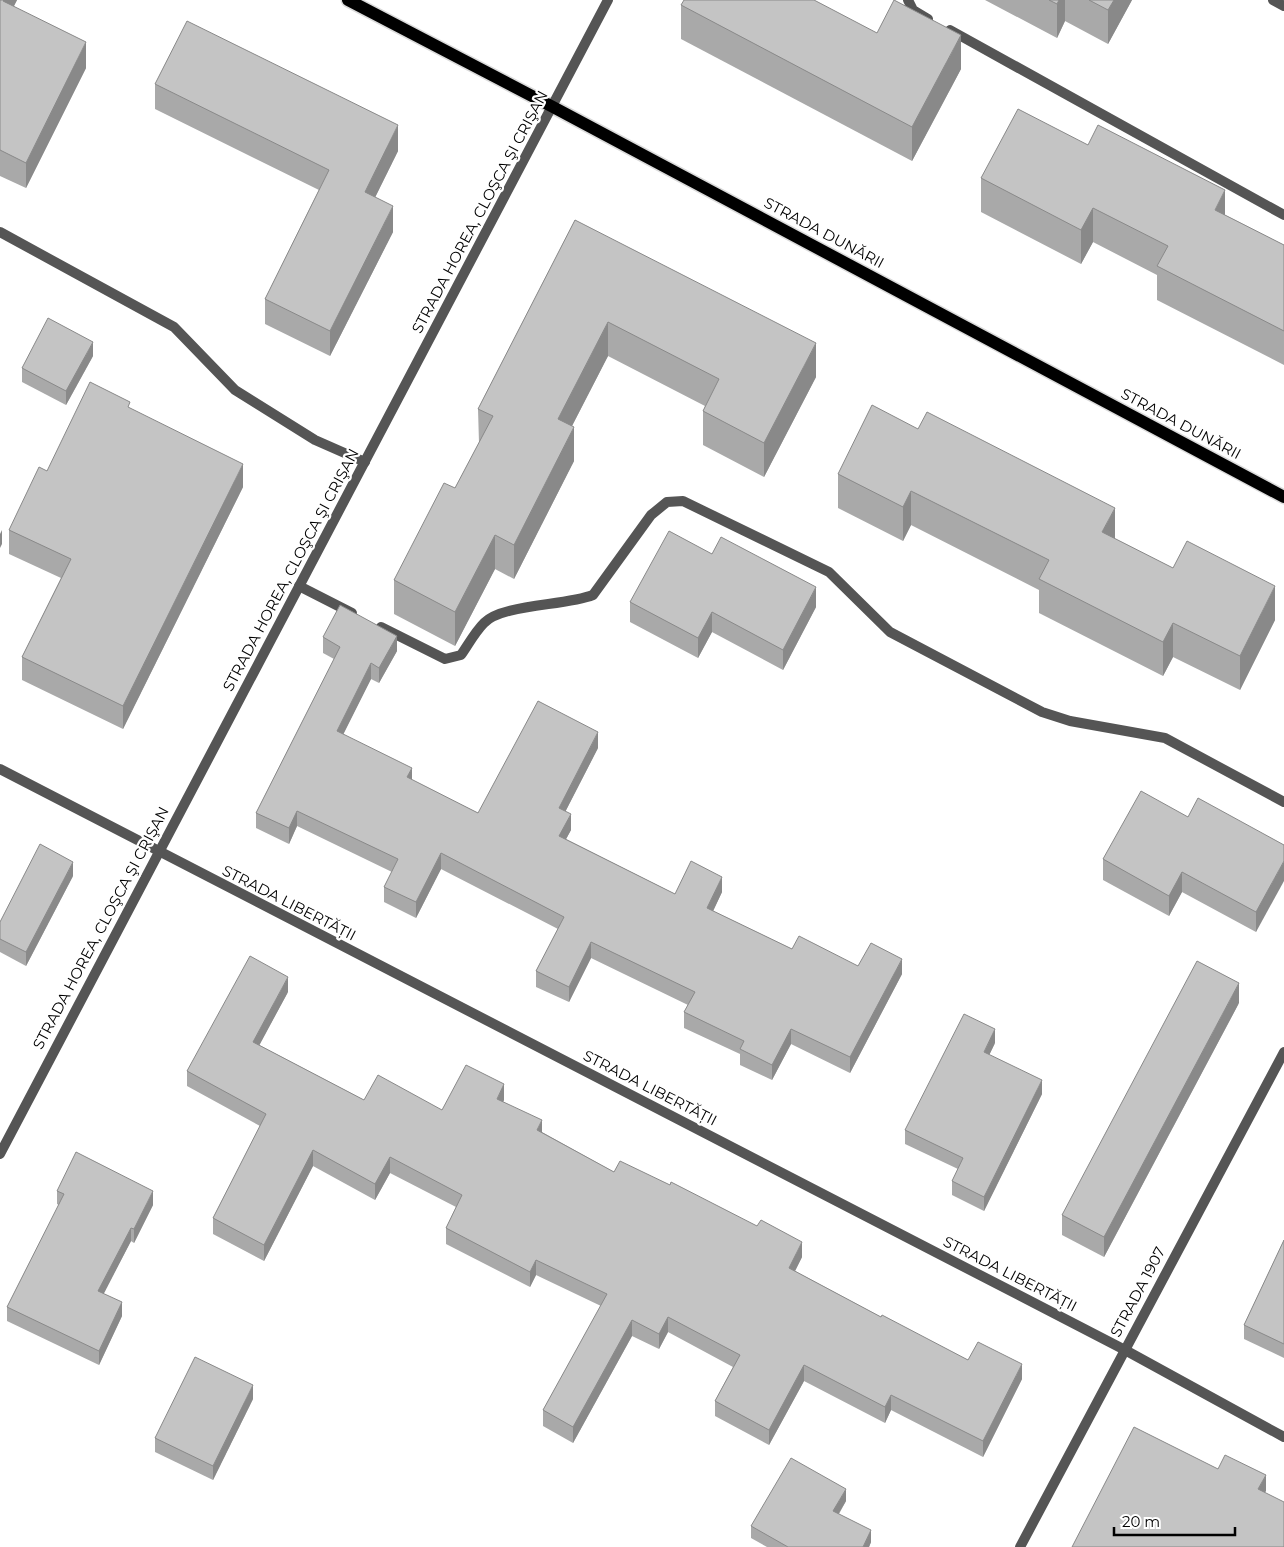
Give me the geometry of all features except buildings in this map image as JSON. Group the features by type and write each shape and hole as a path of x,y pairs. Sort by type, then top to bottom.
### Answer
{"main road":[{"name":"STRADA DUNĂRII","path":"348,0 553,107 1284,497"}],"street":[{"name":"STRADA HOREA, CLOŞCA ŞI CRIŞAN","path":"0,1154 608,0"},
{"path":"908,0 913,10 1284,215"},
{"path":"1273,0 1284,6"},
{"path":"0,232 174,327 235,390 315,440 365,462"},
{"path":"299,586 445,659 461,655 484,622 501,612 578,601 593,595 651,515 667,502 683,501 829,572 890,632 1042,712 1070,721 1165,738 1284,802"},
{"name":"STRADA LIBERTĂȚII","path":"0,769 1124,1350 1284,1437"},
{"name":"STRADA 1907","path":"1020,1547 1284,1052"}]}
